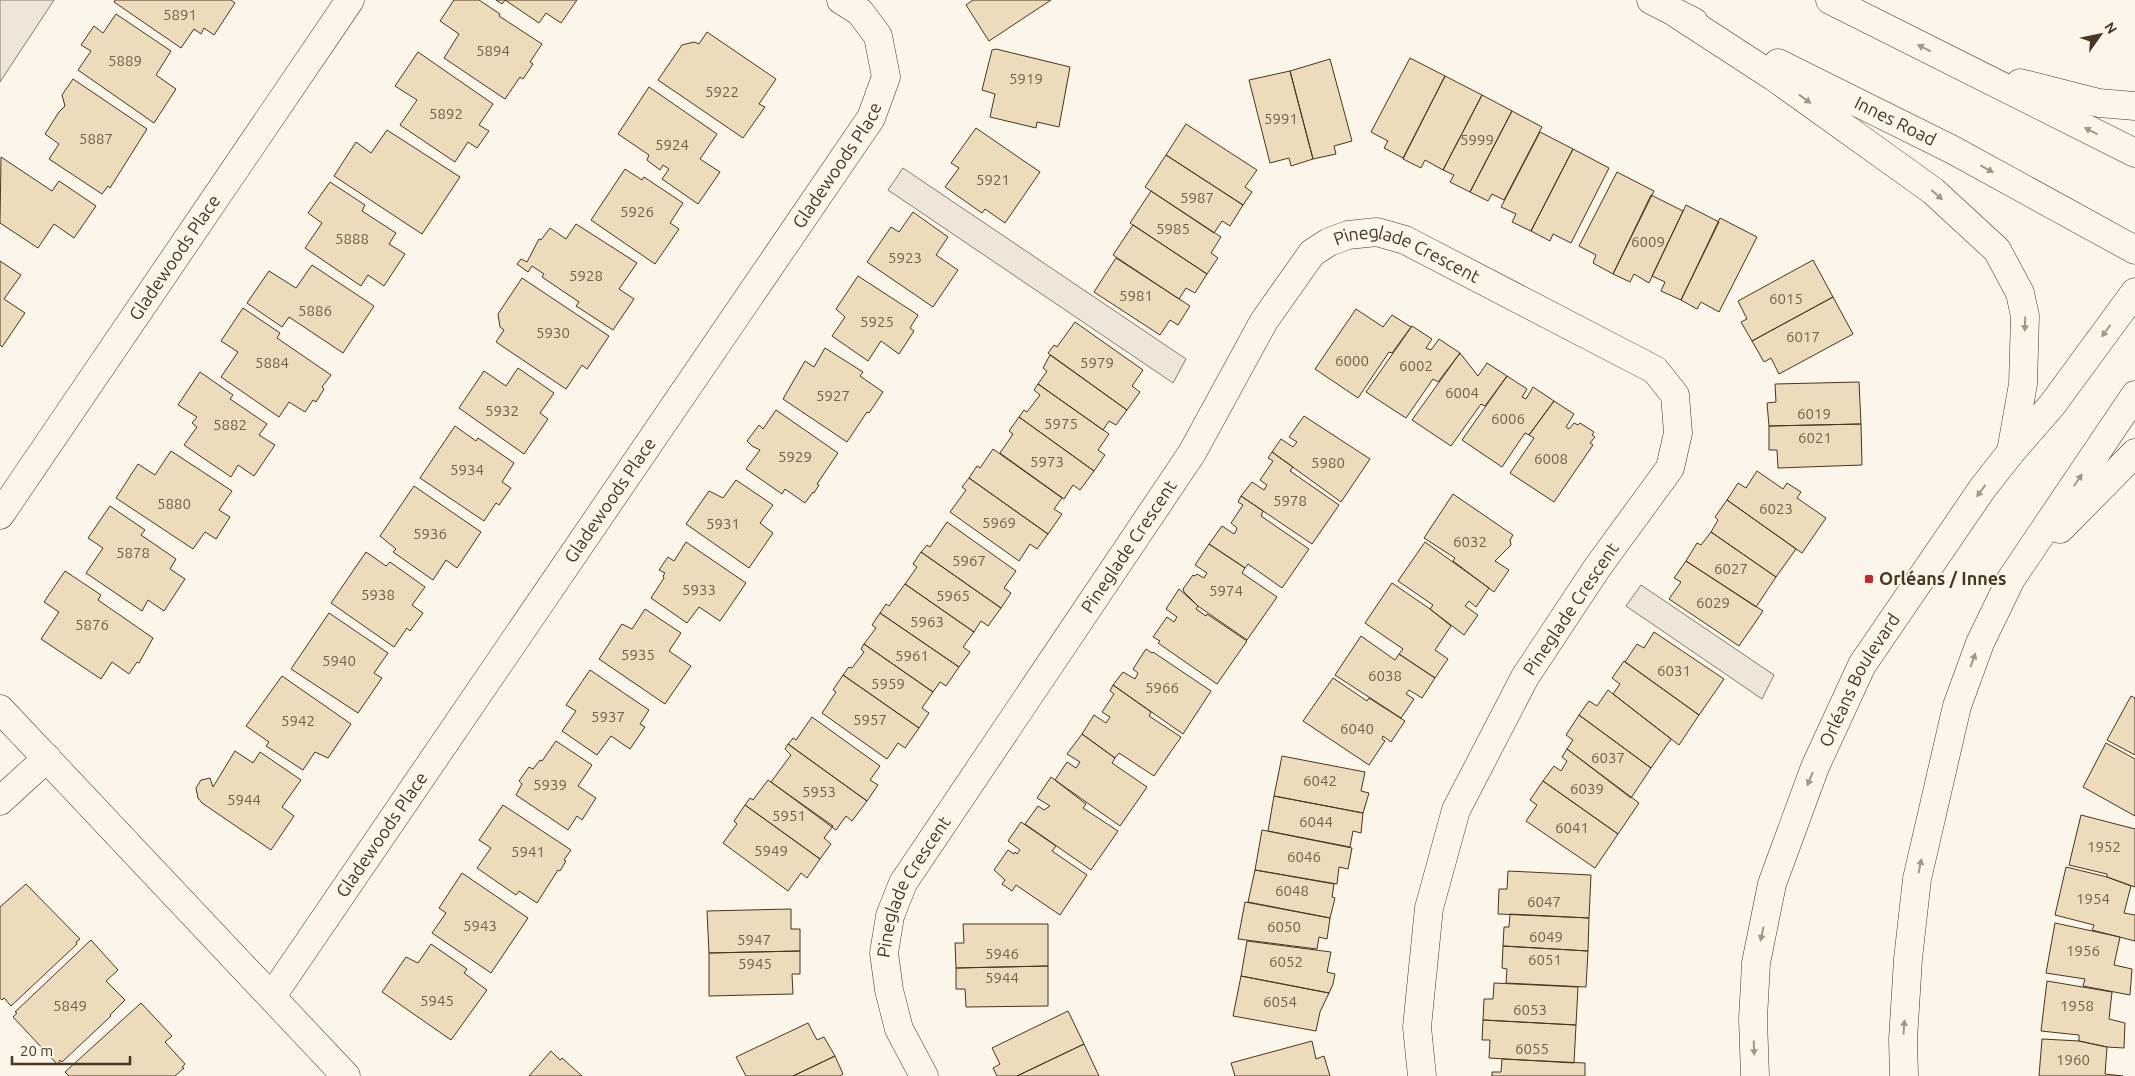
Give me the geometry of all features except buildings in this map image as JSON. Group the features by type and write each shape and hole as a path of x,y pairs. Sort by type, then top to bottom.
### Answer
{"street":[{"name":"Gladewoods Place","path":"0,514 350,0"},
{"name":"Gladewoods Place","path":"272,996 871,118 886,77 878,36 860,12 841,0"},
{"name":"Innes Road","path":"1651,0 1953,150 2135,250"},
{"path":"1830,0 2135,153"},
{"path":"1678,14 1774,77 1932,191 1997,250 2020,293 2025,316 2023,384 2010,452"},
{"path":"1967,70 2100,103 2135,106"},
{"name":"Pineglade Crescent","path":"924,1076 899,1029 889,990 884,953 890,916 903,883 1192,453 1264,321 1312,253 1329,242 1348,235 1377,232 1405,240 1655,370 1675,396 1678,433 1670,468 1597,568 1524,677 1456,810 1429,908 1417,1027 1422,1076"},
{"name":"Orléans Boulevard","path":"1755,1076 1753,1020 1756,962 1772,884 1815,767 1862,665 1872,647 1982,489 2010,452 2052,405 2135,292"},
{"path":"1904,1076 1903,1040 1908,959 1919,870 1957,706 1980,643 2011,578 2135,395"},
{"path":"2011,578 2135,453"},
{"path":"0,709 346,1076"},
{"path":"0,801 47,758"}],"shaded area":[{"path":"0,0 54,0 0,82"},
{"path":"903,168 1186,359 1173,383 888,190"},
{"path":"1641,585 1774,675 1762,699 1626,606"}],"place":[{"name":"Orléans / Innes","path":"1869,579"}]}
